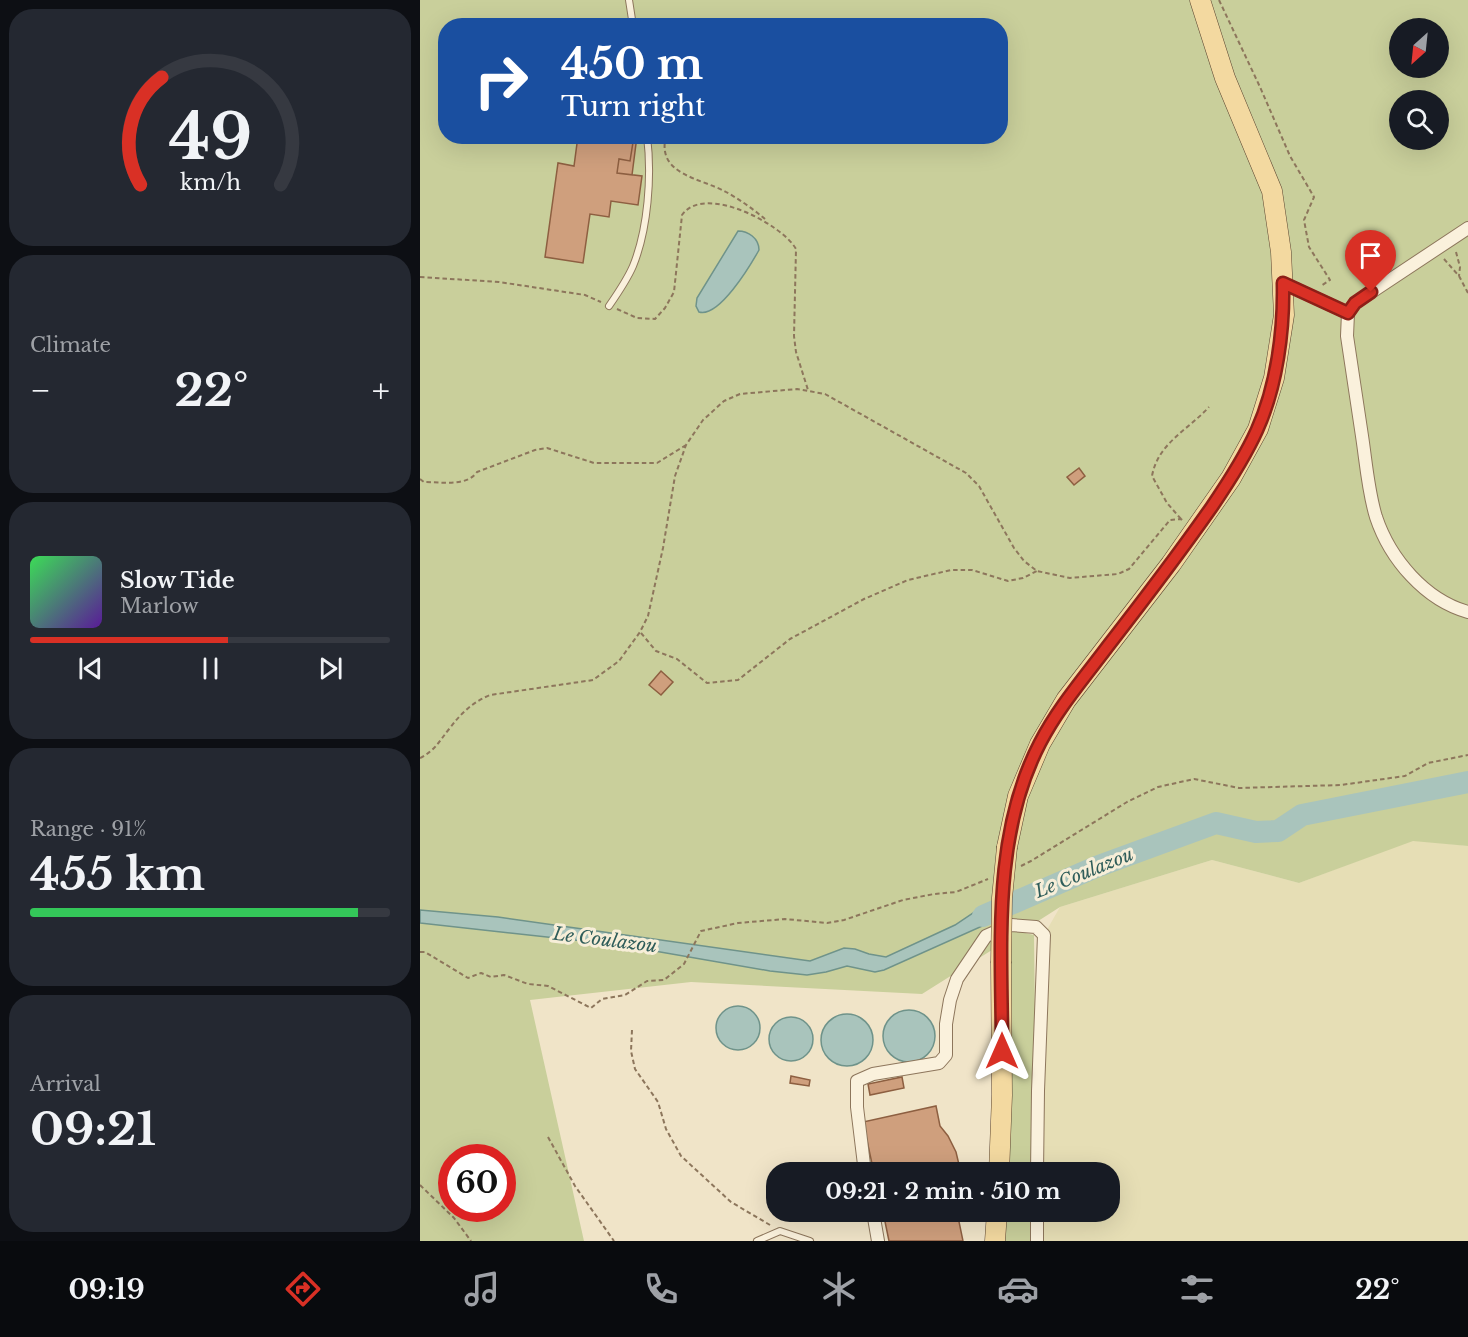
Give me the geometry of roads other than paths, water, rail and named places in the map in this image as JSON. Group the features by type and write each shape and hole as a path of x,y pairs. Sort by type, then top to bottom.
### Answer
{"main road":[{"path":"999,1162 1002,1095 1002,898 1007,847 1018,796 1040,744 1066,700 1187,525 1231,478 1258,429 1274,378 1284,315 1281,252 1270,182 1226,78 1200,0"},
{"path":"995,1241 996,1222"}],"street":[{"path":"1468,228 1355,303 1348,313 1347,336 1376,517 1402,566 1442,602 1468,612"},
{"path":"1283,283 1348,313"},
{"path":"864,1162 857,1107 857,1081 873,1074 939,1063 946,1055 946,1024 950,1000 957,979 986,936 1011,925 1036,927 1044,935 1037,1162"},
{"path":"875,1222 878,1241"},
{"path":"1037,1222 1037,1241"}],"lane":[{"path":"629,0 632,18"},
{"path":"609,306 633,266 640,240 647,202 650,155 648,144"},
{"path":"757,1241 780,1231 810,1241"}],"water":[{"path":"738,231 752,236 759,250 724,299 707,312 699,312 696,306 697,298"},
{"path":"1000,899 998,919 884,970 875,972 847,966 807,975 770,971 620,945 420,923 420,910 498,917 810,961 844,948 886,957 955,925 985,905"},
{"path":"738,1006 754,1012 760,1028 754,1044 738,1050 722,1044 716,1028 722,1012"},
{"path":"904,1010 914,1010 928,1017 935,1036 928,1055 914,1062 904,1062 894,1058 887,1051 883,1041 883,1031 887,1021 894,1014"},
{"path":"842,1014 852,1014 866,1021 873,1040 866,1059 852,1066 842,1066 832,1062 825,1055 821,1045 821,1035 825,1025 832,1018"},
{"path":"791,1017 807,1023 813,1039 807,1055 791,1061 775,1055 769,1039 775,1023"}],"waterway":[{"name":"Le Coulazou","path":"983,916 1096,867 1216,823 1256,832 1278,831 1302,815 1468,782"}]}
